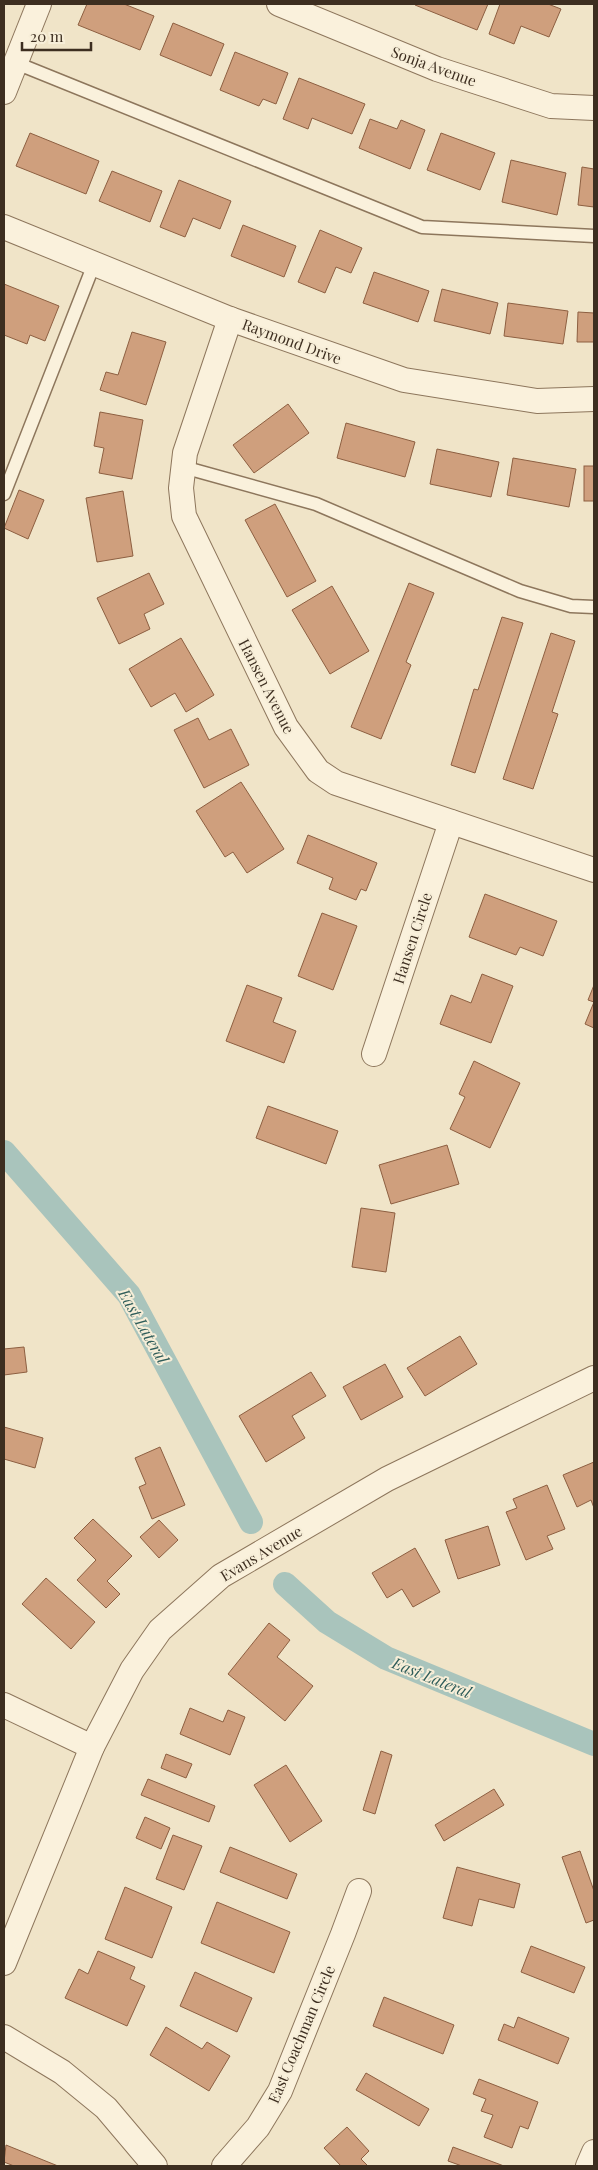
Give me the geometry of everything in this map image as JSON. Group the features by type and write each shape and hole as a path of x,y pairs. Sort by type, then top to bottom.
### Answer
{"street":[{"path":"4,92 39,4"},
{"name":"Sonja Avenue","path":"279,4 437,69 551,106 594,108"},
{"name":"Raymond Drive","path":"4,227 230,319 404,380 537,401 594,399"},
{"name":"Hansen Avenue","path":"230,319 185,453 180,488 184,516 286,727 318,771 336,783 594,870"},
{"name":"Hansen Circle","path":"374,1054 451,822"},
{"name":"Evans Avenue","path":"4,1964 92,1747 132,1670 160,1630 220,1576 387,1480 594,1378"},
{"path":"4,1705 92,1747"},
{"name":"East Coachman Circle","path":"224,2166 258,2127 280,2091 359,1891"},
{"path":"4,2037 62,2072 106,2108 155,2166"},
{"path":"588,2166 594,2152"}],"lane":[{"path":"16,63 422,227 594,236"},
{"path":"4,494 94,264"},
{"path":"183,467 316,504 520,591 571,606 594,608"}],"building":[{"path":"87,4 124,4 154,16 140,50 78,25"},
{"path":"415,4 488,4 477,30"},
{"path":"500,4 548,4 561,9 549,37 521,26 514,44 489,34"},
{"path":"173,23 224,44 211,76 160,55"},
{"path":"235,52 288,73 276,104 263,99 259,106 220,90"},
{"path":"299,78 365,104 352,134 312,118 308,129 283,119"},
{"path":"370,119 397,129 401,120 425,130 410,169 359,148"},
{"path":"30,133 99,161 86,194 16,166"},
{"path":"441,133 495,153 480,190 427,170"},
{"path":"511,160 566,173 557,215 502,202"},
{"path":"582,167 594,169 594,207 578,205"},
{"path":"112,171 162,191 150,222 99,201"},
{"path":"179,180 231,201 220,229 193,218 185,237 160,227"},
{"path":"243,225 296,246 284,277 231,256"},
{"path":"320,230 362,248 351,273 336,267 325,293 298,282"},
{"path":"374,272 429,291 418,322 363,303"},
{"path":"4,284 59,306 45,341 30,335 27,344 4,335"},
{"path":"442,289 498,303 490,334 434,321"},
{"path":"508,303 568,311 563,344 504,336"},
{"path":"578,312 594,313 594,342 577,342"},
{"path":"132,332 166,342 146,405 100,390 106,372 118,375"},
{"path":"288,404 309,433 254,473 233,445"},
{"path":"100,412 143,420 132,479 99,473 104,448 94,446"},
{"path":"346,423 415,442 405,477 337,458"},
{"path":"437,449 499,462 491,497 430,484"},
{"path":"513,458 576,469 569,507 507,495"},
{"path":"584,466 594,466 594,501 584,501"},
{"path":"19,490 44,500 28,539 4,528"},
{"path":"123,491 133,556 97,562 86,498"},
{"path":"275,504 316,581 287,597 245,520"},
{"path":"149,573 164,604 144,614 150,629 119,644 97,598"},
{"path":"409,583 434,593 406,662 411,665 381,739 351,727"},
{"path":"332,586 369,651 330,674 292,610"},
{"path":"502,617 523,623 475,773 451,765 474,689 478,690"},
{"path":"551,633 575,641 552,712 558,714 533,789 503,779"},
{"path":"181,638 214,695 186,712 175,693 151,707 129,669"},
{"path":"198,718 209,740 231,729 249,765 204,788 174,730"},
{"path":"241,782 284,849 247,873 233,852 225,857 196,811"},
{"path":"308,835 377,863 366,891 361,889 356,900 329,889 333,878 297,863"},
{"path":"485,894 557,921 543,956 520,947 516,955 469,937"},
{"path":"322,913 357,926 333,990 298,976"},
{"path":"482,974 513,986 491,1043 440,1024 451,995 471,1003"},
{"path":"247,985 282,998 273,1022 296,1031 284,1063 226,1041"},
{"path":"594,985 594,1002 588,1000"},
{"path":"594,1002 594,1028 585,1024"},
{"path":"474,1061 520,1083 490,1148 450,1129 465,1097 459,1094"},
{"path":"268,1106 338,1131 326,1164 256,1138"},
{"path":"447,1145 459,1184 391,1204 379,1165"},
{"path":"361,1208 395,1213 386,1272 352,1267"},
{"path":"460,1336 477,1364 425,1396 407,1368"},
{"path":"24,1347 27,1372 4,1375 4,1349"},
{"path":"385,1364 403,1397 361,1420 343,1387"},
{"path":"311,1372 326,1396 292,1416 305,1438 266,1462 239,1416"},
{"path":"4,1427 43,1438 35,1468 4,1459"},
{"path":"160,1447 185,1505 152,1519 139,1487 146,1484 135,1458"},
{"path":"594,1462 594,1508 591,1500 577,1507 563,1475"},
{"path":"547,1485 565,1529 547,1536 553,1549 526,1560 506,1512 517,1508 513,1499"},
{"path":"93,1519 132,1556 107,1581 120,1594 106,1608 77,1580 96,1560 74,1538"},
{"path":"159,1520 178,1540 159,1558 140,1537"},
{"path":"488,1526 500,1565 458,1579 445,1540"},
{"path":"415,1548 440,1592 413,1607 402,1589 387,1598 372,1573"},
{"path":"46,1578 95,1622 71,1649 22,1604"},
{"path":"269,1623 290,1640 277,1657 313,1686 285,1721 228,1674"},
{"path":"190,1708 223,1722 228,1710 245,1717 230,1755 180,1734"},
{"path":"381,1751 392,1755 375,1814 363,1810"},
{"path":"166,1754 192,1764 186,1778 161,1768"},
{"path":"286,1765 322,1821 290,1842 254,1785"},
{"path":"148,1779 215,1806 209,1822 141,1795"},
{"path":"494,1789 504,1805 444,1841 435,1825"},
{"path":"145,1817 170,1828 161,1849 136,1838"},
{"path":"173,1835 202,1846 184,1890 156,1879"},
{"path":"230,1847 297,1874 287,1899 220,1872"},
{"path":"580,1851 594,1891 594,1920 586,1923 562,1857"},
{"path":"457,1867 520,1884 514,1908 479,1899 472,1926 443,1918"},
{"path":"125,1887 172,1907 152,1958 105,1939"},
{"path":"217,1902 290,1932 274,1973 201,1943"},
{"path":"531,1946 585,1967 574,1993 521,1972"},
{"path":"98,1951 135,1967 130,1979 145,1986 127,2026 65,1998 79,1969 88,1974"},
{"path":"195,1972 252,1998 237,2032 180,2006"},
{"path":"384,1997 454,2025 443,2054 373,2026"},
{"path":"518,2017 569,2038 558,2064 498,2040 504,2024 514,2028"},
{"path":"166,2027 202,2049 207,2042 230,2056 209,2091 150,2055"},
{"path":"366,2073 429,2109 419,2126 356,2090"},
{"path":"479,2079 538,2102 528,2129 520,2126 512,2148 484,2137 493,2115 481,2111 486,2099 473,2094"},
{"path":"347,2127 369,2151 361,2159 368,2166 341,2166 324,2148"},
{"path":"6,2145 58,2166 14,2166 4,2162"},
{"path":"453,2147 504,2166 462,2166 448,2161"}],"waterway":[{"name":"East Lateral","path":"4,1152 129,1295 251,1522"},
{"name":"East Lateral","path":"285,1584 327,1622 386,1658 594,1744"}]}
